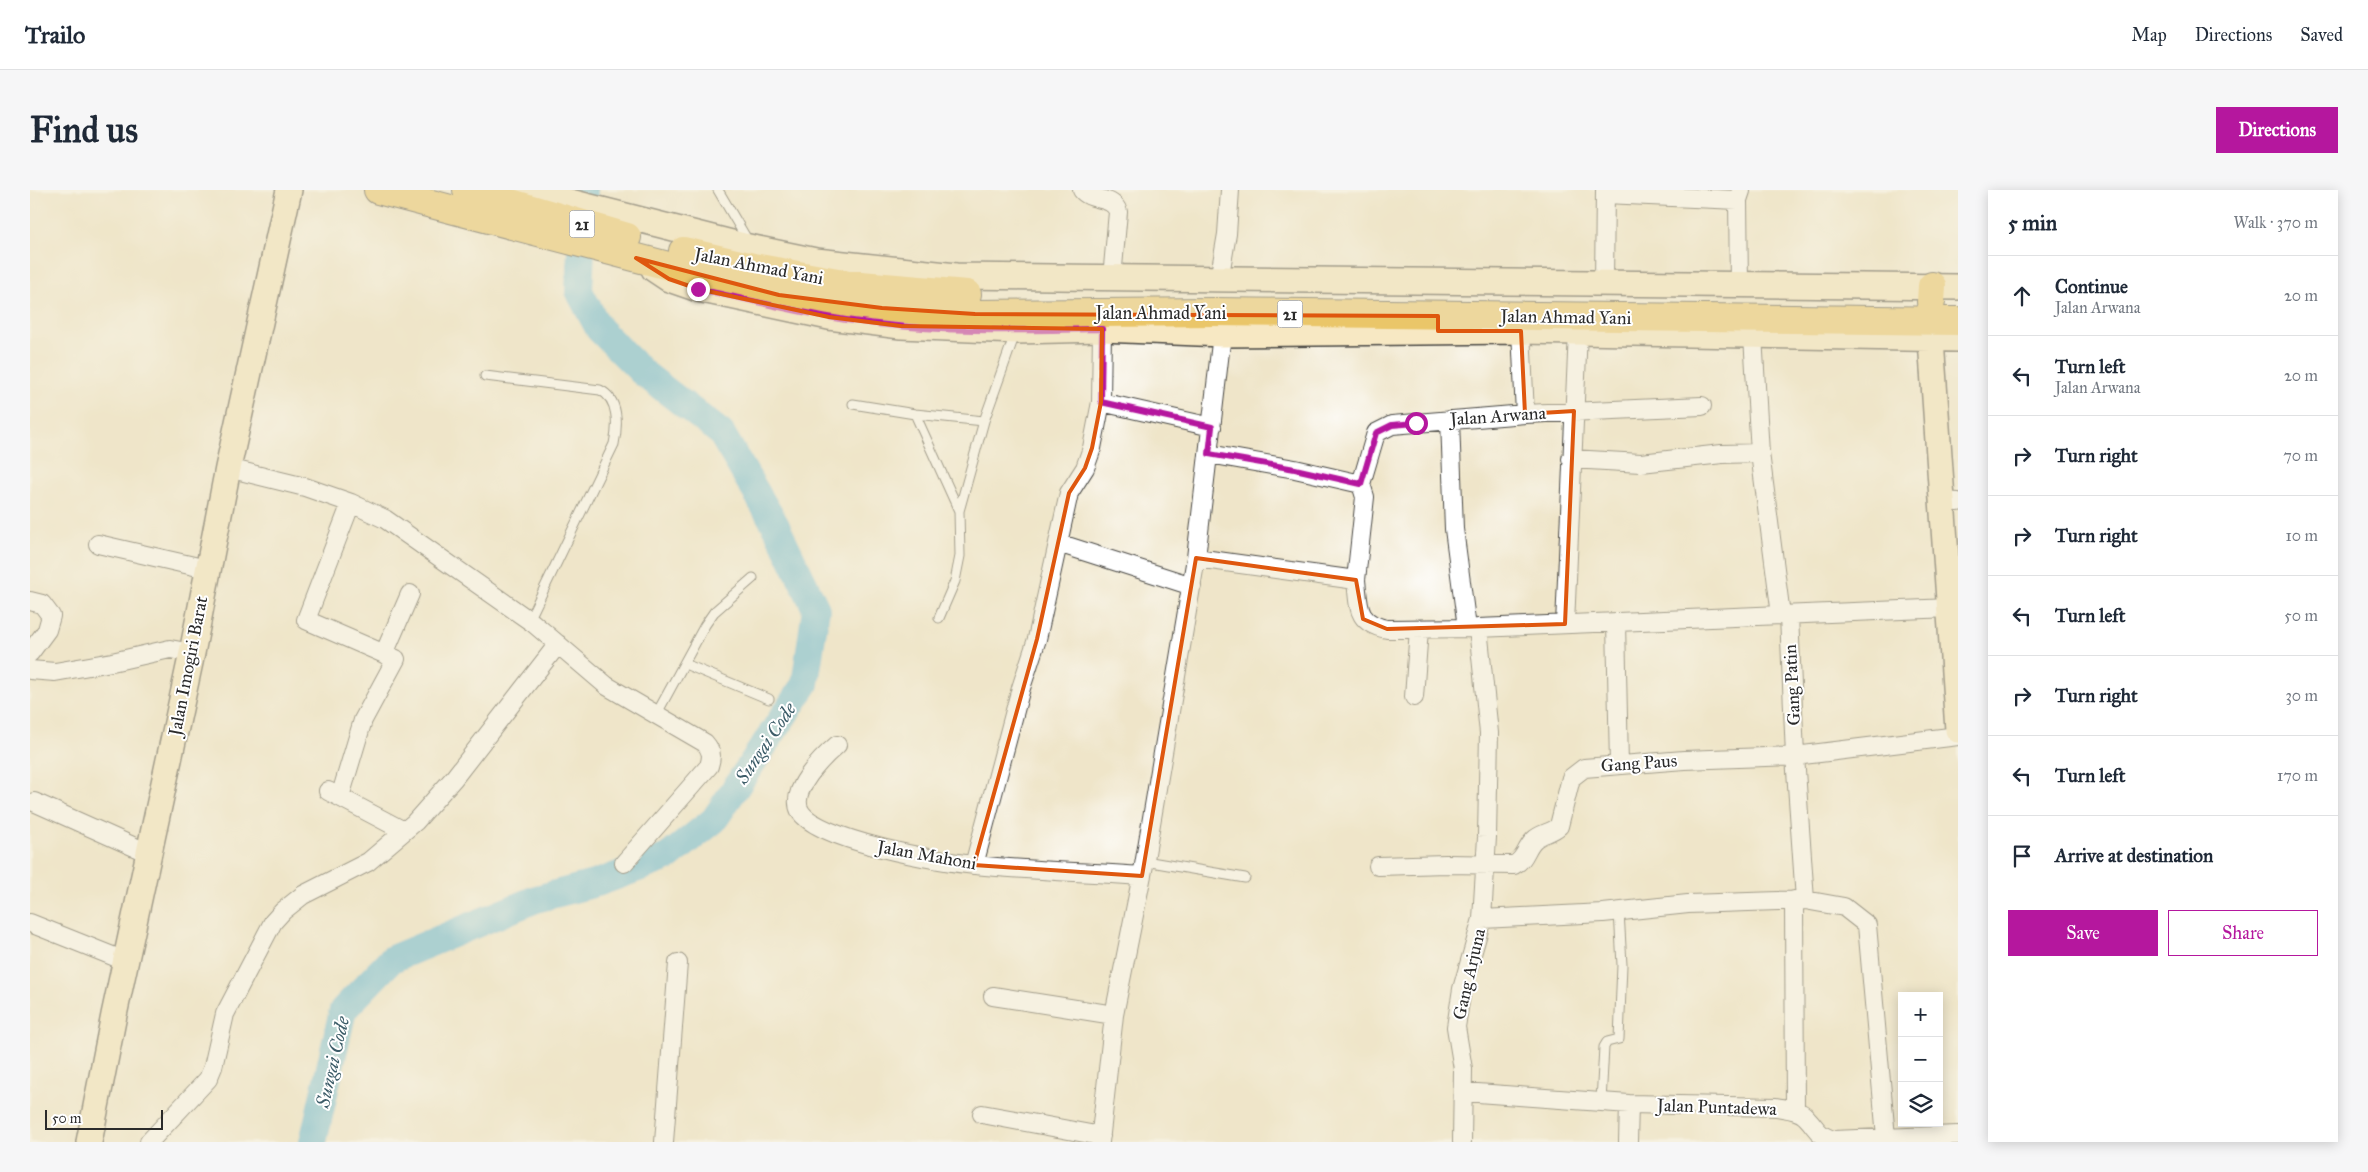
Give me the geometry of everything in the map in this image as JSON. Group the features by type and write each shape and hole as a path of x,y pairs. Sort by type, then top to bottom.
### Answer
{"highway":[{"name":"Jalan Ahmad Yani","path":"378,190 529,205"},
{"name":"Jalan Ahmad Yani","path":"467,190 529,205 632,242 753,267 849,284 962,294 1217,306 1438,324 1958,321"},
{"name":"Jalan Ahmad Yani","path":"1217,306 1940,292 1958,302"}],"street":[{"name":"Jalan Imogiri Barat","path":"89,1142 125,961 192,653 228,468 288,190"},
{"path":"1082,190 1087,194 1111,202 1117,207 1112,278"},
{"path":"982,1114 1101,1139 1114,1015 1144,869 1196,558 1212,427 1217,306 1227,234 1230,190"},
{"path":"1604,283 1605,192 1740,195 1739,285"},
{"path":"529,205 632,242 744,246 816,261 956,276 1112,278 1217,306"},
{"path":"632,242 669,279 698,289 829,318 901,326 1016,331 1102,329 1217,306 1604,283 1739,285 1940,292"},
{"path":"1438,324 1521,332 1958,339"},
{"path":"974,865 1021,688 1037,639 1069,493 1085,468 1089,457 1101,402 1102,329"},
{"path":"1521,332 1525,414"},
{"path":"1565,624 1578,332"},
{"name":"Gang Patin","path":"1753,336 1760,453 1785,615 1795,756 1799,900 1795,1110"},
{"path":"1931,340 1950,502 1950,608 1958,730"},
{"path":"1101,402 1212,427"},
{"name":"Jalan Arwana","path":"1702,406 1574,411 1450,420 1392,425 1376,433 1361,484 1365,497 1356,580 1359,610 1363,619 1374,627 1387,629 1473,628 1950,608"},
{"name":"Gang Arjuna","path":"1450,420 1454,529 1473,628 1489,732 1486,865 1482,919 1458,1004 1456,1027 1464,1069 1462,1142"},
{"path":"1571,459 1641,463 1714,455 1760,453"},
{"path":"1209,454 1295,469 1361,484"},
{"path":"228,468 305,487 351,503 385,519 529,620 607,686 705,743 710,749 712,758 709,766 624,863"},
{"path":"351,503 306,620 396,659 363,720 334,794 404,831"},
{"path":"1058,543 1192,586"},
{"path":"98,544 207,569"},
{"path":"1196,558 1356,580"},
{"path":"384,654 410,594"},
{"path":"30,601 42,604 51,616 47,630 30,653"},
{"path":"1616,622 1619,765"},
{"path":"1414,697 1419,629"},
{"path":"149,1142 208,1079 213,1067 225,1014 273,922 303,895 368,862 415,822 454,778 558,644"},
{"path":"30,670 55,672 170,649 192,653"},
{"name":"Gang Paus","path":"1378,866 1514,865 1522,861 1535,839 1554,831 1562,820 1571,778 1584,768 1684,760 1795,756 1958,736"},
{"name":"Jalan Mahoni","path":"837,745 814,766 803,785 799,809 805,818 846,838 877,847 974,865 1144,869"},
{"path":"34,802 148,853"},
{"path":"1482,919 1619,911 1688,904 1799,900 1844,907 1867,924 1886,1137"},
{"path":"30,923 125,961"},
{"path":"664,1142 678,963"},
{"path":"993,996 1114,1015"},
{"name":"Jalan Puntadewa","path":"1464,1092 1628,1104 1776,1107 1795,1110 1806,1116 1814,1129 1823,1136 1833,1140 1958,1135"},
{"path":"1628,1104 1628,1142"}],"lane":[{"path":"718,190 745,236 744,246"},
{"path":"939,618 955,581 960,556 959,511 984,421 1016,331"},
{"path":"485,376 600,390 606,393 614,402 616,434 614,444 529,620"},
{"path":"853,404 915,414 984,421"},
{"path":"915,414 959,511"},
{"path":"656,715 714,612 753,578"},
{"path":"685,664 770,699"},
{"path":"1144,869 1245,878"},
{"path":"1600,1102 1604,1047 1607,1042 1619,1039 1622,965 1619,911"}],"highlighted area":[{"path":"636,258 779,295 882,308 975,314 1438,316 1438,331 1521,331 1525,414 1574,411 1565,624 1387,629 1363,619 1356,580 1196,558 1142,876 974,865 1037,639 1069,493 1085,468 1092,448 1101,402 1102,329 901,326 829,317 698,289 669,279"}],"waterway":[{"name":"Sungai Code","path":"313,1142 343,1010 392,959 536,899 597,883 668,857 714,820 805,684 816,609 776,526 721,433 642,372 599,329 579,291 584,190"}],"route":[{"path":"698,289 829,318 901,326 1016,331 1102,329 1101,402 1212,427 1209,454 1249,463 1295,469 1361,484 1366,460 1376,433 1392,425 1416,423"}]}
